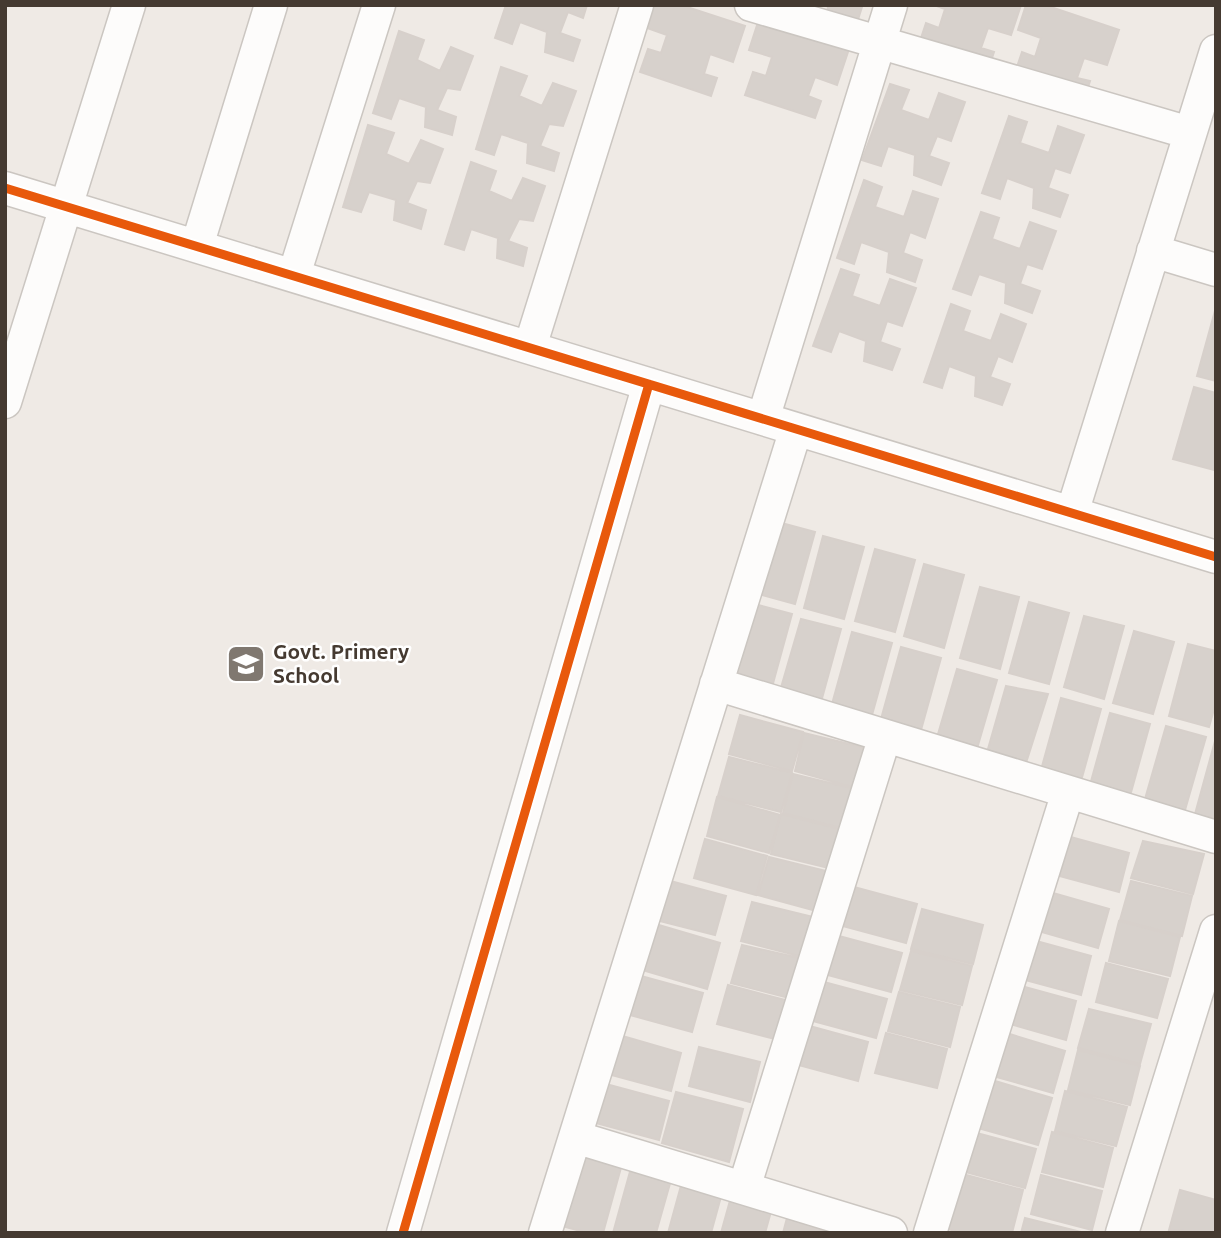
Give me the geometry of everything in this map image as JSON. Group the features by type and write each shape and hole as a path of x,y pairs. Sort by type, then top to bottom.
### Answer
{"street":[{"path":"5,402 129,5"},
{"path":"197,246 271,5"},
{"path":"294,275 379,5"},
{"path":"530,347 637,5"},
{"path":"751,5 1190,133"},
{"path":"763,419 891,5"},
{"path":"1072,513 1216,51"},
{"path":"5,188 1216,557"},
{"path":"1153,251 1216,270"},
{"path":"403,1233 649,383"},
{"path":"545,1233 796,429"},
{"path":"716,684 1216,837"},
{"path":"744,1188 885,736"},
{"path":"930,1233 1068,792"},
{"path":"1122,1233 1216,931"},
{"path":"575,1137 891,1233"}],"building":[{"path":"506,5 587,5 583,18 568,12 560,33 580,40 573,61 545,52 547,32 520,22 512,44 495,38"},
{"path":"652,5 681,5 745,26 733,62 710,54 704,74 717,78 711,96 640,72 648,49 661,53 667,35 644,27"},
{"path":"828,5 862,7 855,29 827,19"},
{"path":"934,5 1021,5 1011,35 988,28 981,48 994,52 988,70 918,47 926,23 939,28 945,9"},
{"path":"1026,5 1045,5 1119,30 1107,65 1084,58 1077,78 1090,81 1084,99 1014,76 1022,52 1035,57 1041,38 1018,30"},
{"path":"759,19 849,49 837,85 815,77 808,96 821,101 815,118 745,95 753,72 766,76 772,57 749,50"},
{"path":"399,31 424,40 417,60 440,71 451,47 473,56 460,90 447,88 437,110 456,117 452,135 425,127 426,107 399,98 391,119 373,113"},
{"path":"501,67 527,76 519,96 542,106 553,83 576,91 563,126 549,124 540,146 559,153 554,171 527,163 528,143 501,134 494,155 476,149"},
{"path":"890,84 909,90 901,110 929,120 939,93 965,102 951,141 937,136 929,156 949,163 941,185 914,175 915,155 888,146 881,166 862,160"},
{"path":"1009,116 1027,122 1020,143 1049,153 1058,126 1084,135 1070,173 1055,168 1048,188 1068,195 1060,217 1033,208 1034,188 1007,178 1000,199 982,193"},
{"path":"368,125 394,133 386,154 409,164 421,140 443,149 430,183 417,181 407,203 426,210 421,229 394,220 396,200 369,192 361,212 343,207"},
{"path":"471,162 496,171 489,191 512,201 523,178 545,186 533,221 519,219 508,241 527,248 523,266 497,258 498,238 471,229 464,250 445,244"},
{"path":"864,180 882,187 875,207 904,217 913,191 938,199 925,238 910,232 903,253 922,260 915,282 887,272 889,252 861,242 854,264 837,258"},
{"path":"981,212 999,218 992,239 1020,249 1030,222 1056,231 1042,269 1027,264 1020,284 1040,291 1032,313 1005,303 1006,283 979,274 971,295 953,289"},
{"path":"841,269 859,275 852,296 880,306 890,279 916,288 902,326 887,321 880,342 900,349 892,370 864,361 866,341 839,331 831,352 813,346"},
{"path":"951,304 970,311 963,331 991,341 1001,314 1026,324 1012,362 998,356 990,377 1010,384 1002,405 975,396 976,376 949,366 942,388 924,382"},
{"path":"1216,307 1216,381 1197,376"},
{"path":"1194,387 1216,393 1214,470 1173,459"},
{"path":"774,521 815,532 795,604 755,593"},
{"path":"823,536 864,547 844,619 804,608"},
{"path":"875,549 915,560 895,632 855,621"},
{"path":"924,564 964,575 944,648 904,636"},
{"path":"980,587 1019,597 1000,669 960,658"},
{"path":"1029,602 1069,613 1049,684 1009,673"},
{"path":"751,603 792,614 772,687 731,676"},
{"path":"1084,616 1124,626 1104,699 1064,687"},
{"path":"801,619 841,629 821,702 780,691"},
{"path":"1134,631 1174,642 1153,714 1113,703"},
{"path":"852,632 892,643 872,715 832,704"},
{"path":"1188,644 1216,651 1216,702 1209,727 1169,716"},
{"path":"901,647 941,658 921,730 881,719"},
{"path":"957,669 997,680 976,752 936,741"},
{"path":"1006,686 1048,694 1025,766 986,756"},
{"path":"1061,698 1101,709 1081,781 1041,770"},
{"path":"1110,713 1150,724 1130,796 1090,785"},
{"path":"740,715 803,732 792,771 729,754"},
{"path":"1166,726 1206,737 1185,810 1145,799"},
{"path":"804,733 866,748 856,788 795,771"},
{"path":"1216,742 1216,820 1195,814"},
{"path":"729,757 792,773 781,812 718,796"},
{"path":"793,774 855,789 845,829 783,813"},
{"path":"717,797 780,815 769,853 707,836"},
{"path":"781,814 843,830 833,869 771,854"},
{"path":"1067,836 1129,853 1119,892 1056,875"},
{"path":"705,839 767,856 756,895 694,878"},
{"path":"1143,841 1204,854 1193,894 1131,878"},
{"path":"769,857 830,872 820,912 758,895"},
{"path":"663,879 726,896 715,935 652,919"},
{"path":"1131,881 1192,896 1182,936 1120,920"},
{"path":"854,887 917,904 906,943 843,926"},
{"path":"1046,891 1109,909 1098,948 1035,930"},
{"path":"752,902 813,917 803,957 741,941"},
{"path":"922,909 983,925 973,964 911,949"},
{"path":"1119,921 1180,937 1170,976 1109,961"},
{"path":"652,923 720,943 707,989 639,969"},
{"path":"839,936 902,953 891,992 828,975"},
{"path":"1029,939 1091,956 1081,995 1018,978"},
{"path":"742,945 804,959 793,999 731,983"},
{"path":"911,951 972,966 962,1005 900,990"},
{"path":"1106,963 1168,979 1157,1018 1096,1002"},
{"path":"641,976 703,993 692,1032 630,1015"},
{"path":"824,982 887,999 876,1038 813,1021"},
{"path":"1014,984 1076,1001 1066,1040 1003,1022"},
{"path":"728,985 789,1001 779,1040 717,1024"},
{"path":"899,992 960,1007 950,1047 888,1031"},
{"path":"1089,1009 1151,1024 1140,1064 1078,1048"},
{"path":"806,1025 868,1042 858,1081 795,1064"},
{"path":"1000,1031 1065,1051 1053,1093 986,1074"},
{"path":"886,1033 947,1049 937,1088 875,1073"},
{"path":"619,1035 681,1053 671,1091 608,1074"},
{"path":"699,1047 760,1062 750,1102 689,1086"},
{"path":"1078,1050 1140,1066 1130,1105 1068,1090"},
{"path":"985,1078 1052,1098 1038,1145 971,1126"},
{"path":"606,1084 669,1101 659,1140 596,1123"},
{"path":"1065,1091 1127,1107 1116,1146 1055,1131"},
{"path":"676,1092 743,1109 729,1162 662,1143"},
{"path":"973,1132 1036,1149 1025,1188 962,1171"},
{"path":"1052,1132 1113,1148 1103,1187 1042,1172"},
{"path":"582,1153 622,1164 603,1233 588,1233 562,1226"},
{"path":"631,1168 671,1180 656,1233 613,1233"},
{"path":"955,1172 1023,1190 1012,1233 963,1233 940,1227"},
{"path":"1041,1175 1102,1191 1092,1230 1031,1214"},
{"path":"682,1182 722,1193 711,1233 668,1233"},
{"path":"1180,1190 1216,1200 1216,1233 1169,1230"},
{"path":"731,1197 772,1208 765,1233 721,1233"},
{"path":"787,1218 827,1229 826,1233 783,1233"},
{"path":"1025,1218 1085,1233 1021,1233"}],"cycle path":[{"path":"5,188 1216,557"},
{"path":"403,1233 649,384"}],"place":[{"name":"Govt. Primery School","path":"246,664"}]}
